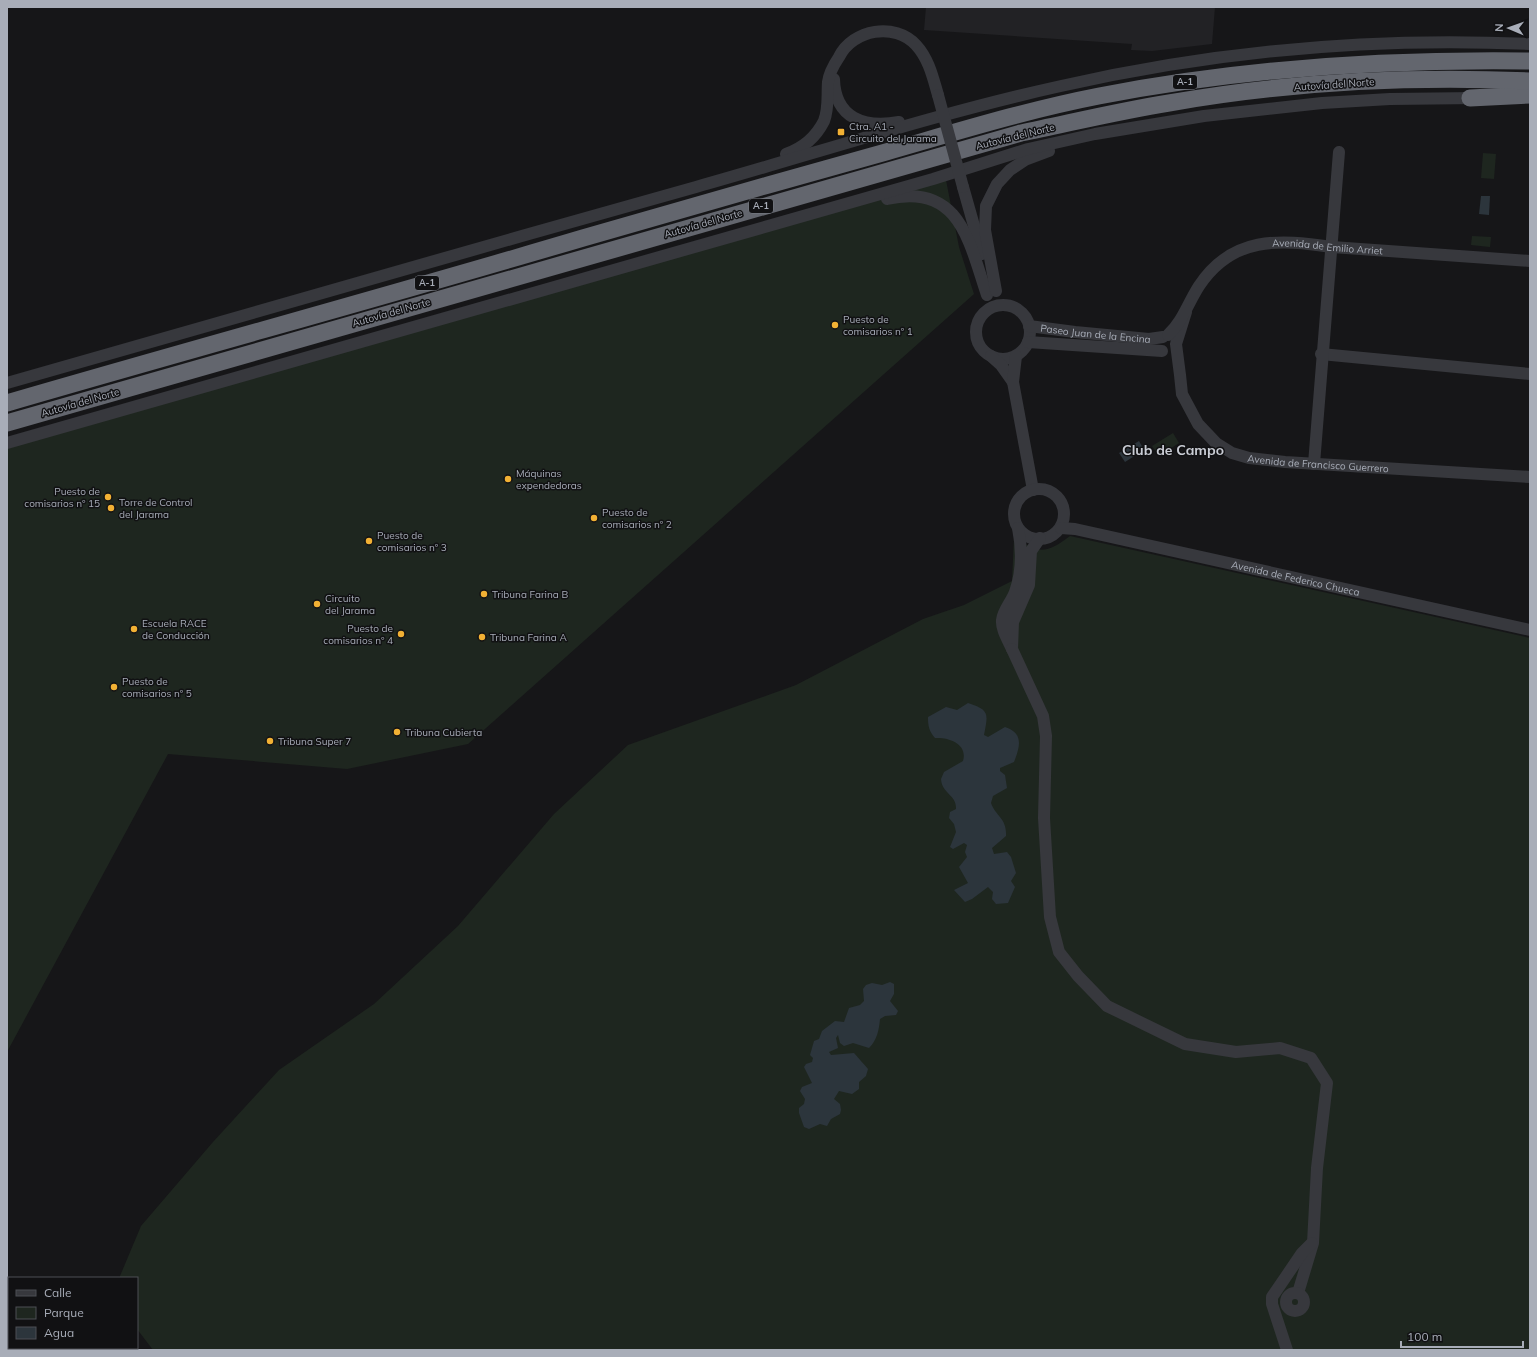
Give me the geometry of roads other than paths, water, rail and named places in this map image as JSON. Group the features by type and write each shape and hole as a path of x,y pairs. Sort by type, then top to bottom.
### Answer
{"highway":[{"name":"Autovía del Norte","path":"7,403 761,186 994,120 1062,104 1120,92 1203,79 1310,66 1447,60 1530,61"},
{"name":"Autovía del Norte","path":"7,423 1021,133 1170,102 1307,86 1385,80 1483,79 1530,81"},
{"path":"1470,98 1530,95"}],"street":[{"path":"701,185 738,167 795,151 806,144 816,134 824,121 828,105 828,80 839,56 846,46 864,34 887,31 898,33 916,45 924,56 931,72 992,293"},
{"path":"7,383 844,144 1028,94 1090,79 1171,65 1277,52 1393,43 1530,44"},
{"path":"834,68 836,94 844,110 853,118 873,124 900,122 999,96 1028,94"},
{"path":"7,443 774,224 1028,149 1095,134 1258,109 1390,99 1470,98 1530,101"},
{"path":"1013,382 1001,365 980,346 976,331 981,317 986,311 992,293 984,220 986,206 997,184 1010,170 1024,160 1084,141 1142,126"},
{"path":"1314,464 1321,354 1332,247 1339,152"},
{"path":"774,224 802,222 900,196 918,196 933,200 945,206 959,221 992,293 1002,305"},
{"name":"Avenida de Emilio Arriet","path":"1169,339 1186,312 1199,286 1212,271 1229,256 1248,246 1268,243 1304,243 1332,247 1530,261"},
{"path":"986,311 1002,305 1011,306 1020,311 1026,318 1029,326 1028,342 1016,356 1003,358 990,355"},
{"name":"Paseo Juan de la Encina","path":"1029,326 1149,339 1169,339"},
{"path":"1163,352 1159,343 1169,339 1180,375"},
{"name":"Paseo Juan de la Encina","path":"1028,342 1163,352"},
{"name":"Avenida de Francisco Guerrero","path":"1163,352 1180,375 1182,394 1198,424 1216,443 1232,453 1249,458 1314,464 1530,478"},
{"path":"1321,354 1530,374"},
{"path":"1016,356 1013,382 1033,490"},
{"path":"1008,618 1019,571 1021,542 1014,518 1015,506 1025,493 1033,490 1043,489 1052,493 1059,499 1065,514 1061,528 1046,539 1028,538 1018,528"},
{"name":"Avenida de Federico Chueca","path":"1061,528 1075,529 1530,630"},
{"path":"1040,538 1031,551 1029,585 1002,625 1043,716 1046,736 1044,832 1050,917 1059,952 1078,976 1107,1006 1185,1044 1236,1052 1280,1048 1310,1058 1327,1083 1317,1168 1313,1243 1298,1293 1292,1293 1288,1296 1286,1303 1272,1304"},
{"path":"1287,1350 1272,1304 1272,1297 1302,1253 1313,1243"}],"water":[{"path":"1481,196 1490,196 1489,215 1479,214"},
{"path":"1139,441 1144,450 1125,462 1119,453"},
{"path":"968,703 980,708 986,714 984,735 988,737 1005,727 1015,733 1019,741 1018,751 1014,762 1000,768 1000,771 1005,775 1007,788 993,796 991,803 1003,821 1006,830 1006,836 992,848 994,854 1007,852 1011,857 1016,873 1011,881 1015,887 1008,903 996,904 992,899 993,892 988,887 972,899 965,902 954,890 968,883 959,867 967,857 965,852 967,845 964,843 953,849 950,847 956,832 954,824 949,818 950,812 956,809 956,804 944,788 941,779 944,772 963,761 964,755 960,746 951,740 935,738 929,728 928,717 946,707 957,710"},
{"path":"890,982 894,984 894,994 890,1001 898,1011 896,1015 885,1016 880,1019 877,1035 872,1045 869,1048 853,1043 844,1046 840,1043 838,1035 836,1038 838,1048 829,1052 831,1055 854,1053 868,1069 866,1076 859,1082 859,1089 852,1094 839,1091 834,1099 840,1104 840,1114 831,1119 827,1126 820,1124 809,1129 804,1127 799,1113 799,1108 804,1104 805,1099 800,1091 802,1087 812,1083 804,1067 806,1064 812,1062 813,1058 810,1055 814,1041 819,1039 822,1031 835,1021 844,1022 849,1008 860,1005 864,1001 863,989 866,985 872,983 882,985"}],"place":[{"name":"Ctra. A1 - Circuito del Jarama","path":"841,132"},
{"name":"Puesto de comisarios nº 1","path":"835,325"},
{"name":"Máquinas expendedoras","path":"508,479"},
{"name":"Puesto de comisarios nº 15","path":"108,497"},
{"name":"Torre de Control del Jarama","path":"111,508"},
{"name":"Puesto de comisarios nº 2","path":"594,518"},
{"name":"Puesto de comisarios nº 3","path":"369,541"},
{"name":"Tribuna Farina B","path":"484,594"},
{"name":"Circuito del Jarama","path":"317,604"},
{"name":"Escuela RACE de Conducción","path":"134,629"},
{"name":"Puesto de comisarios nº 4","path":"401,634"},
{"name":"Tribuna Farina A","path":"482,637"},
{"name":"Puesto de comisarios nº 5","path":"114,687"},
{"name":"Tribuna Cubierta","path":"397,732"},
{"name":"Tribuna Super 7","path":"270,741"}],"district":[{"name":"Club de Campo","path":"1173,450"}]}
